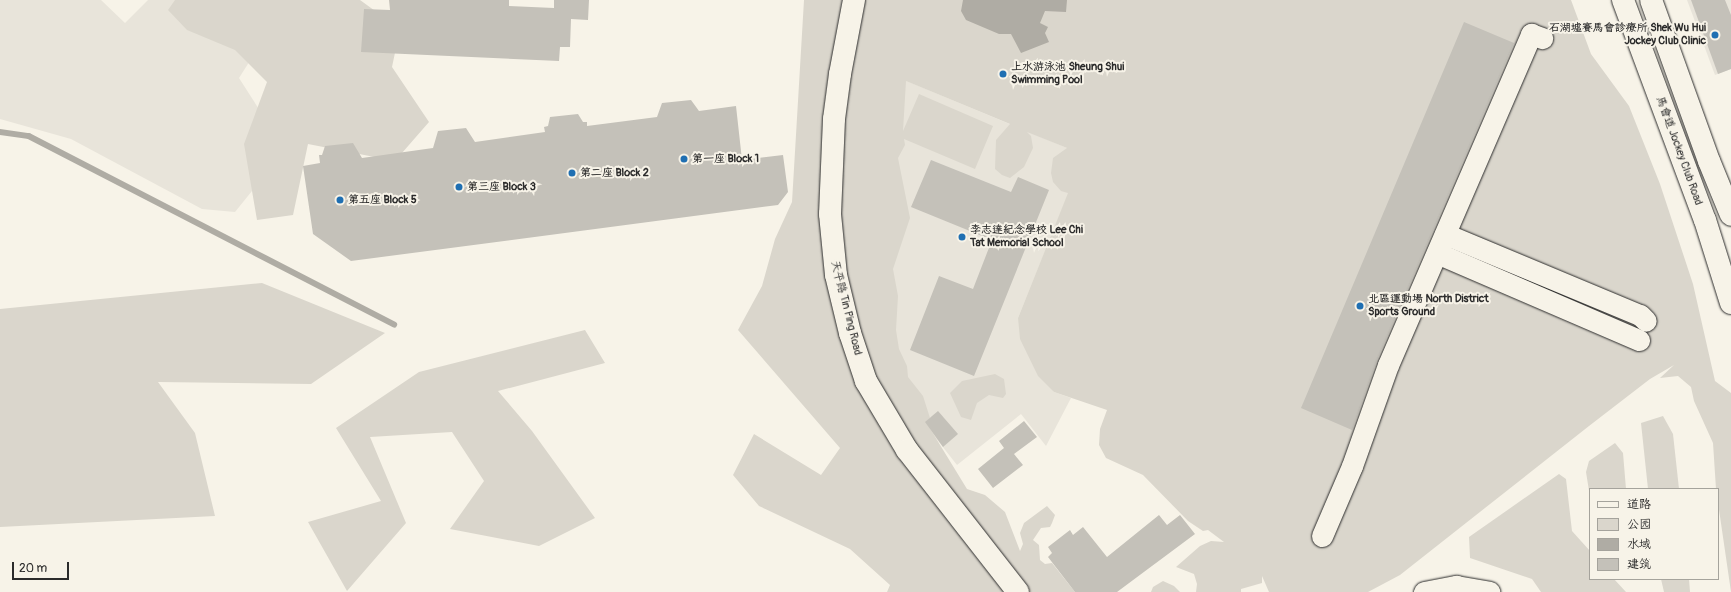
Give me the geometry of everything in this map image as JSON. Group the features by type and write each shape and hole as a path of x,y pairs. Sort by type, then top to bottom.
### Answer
{"street":[{"name":"天平路 Tin Ping Road","path":"854,0 840,74 835,112 830,214 836,274 850,333 866,381 907,450 1018,592"},
{"name":"馬會道 Jockey Club Road","path":"1623,0 1705,220 1731,303"},
{"path":"1651,0 1709,162 1731,215"},
{"path":"1322,536 1352,466 1388,365 1531,34 1542,38"},
{"path":"1437,253 1642,331 1640,315 1445,234"},
{"path":"1424,592 1456,586 1489,592"}],"shaded area":[{"path":"0,0 101,0 125,23 148,0 232,0 267,34 239,78 285,150 235,212 202,209 71,139 0,119"},
{"name":"石湖墟賽馬會診療所 Shek Wu Hui Jockey Club Clinic","path":"1687,0 1731,0 1731,69 1715,75"},
{"name":"李志達紀念學校 Lee Chi Tat Memorial School","path":"873,67 1084,155 1018,318 1054,392 1071,398 1046,446 1021,414 957,465 931,432 894,357"}],"green space":[{"path":"175,0 360,0 400,29 392,67 429,122 395,161 308,144 293,215 257,220 244,144 267,82 235,50 187,30 168,10"},
{"name":"北區運動場 North District Sports Ground","path":"804,0 1571,0 1591,54 1629,106 1660,184 1693,284 1715,381 1731,393 1731,592 1719,510 1719,488 1716,488 1713,443 1694,401 1691,387 1678,376 1660,378 1674,365 1650,379 1400,575 1368,592 1269,592 1262,576 1262,583 1241,589 1241,592 1196,592 1197,584 1194,574 1176,567 1200,546 1211,541 1224,542 1208,530 1203,531 1188,521 1143,475 1106,458 1099,445 1100,429 1107,410 1054,392 1038,376 1020,339 1018,318 1068,193 1061,191 1053,182 1051,173 1053,158 1067,148 1027,132 1031,136 1033,148 1024,167 1010,178 1002,175 995,169 996,140 1010,124 906,81 903,131 919,94 993,126 975,169 904,139 905,145 898,158 910,218 893,269 898,296 896,330 899,349 907,366 908,377 923,396 930,418 926,422 967,489 985,495 1005,512 1020,551 1023,544 1020,533 1024,523 1047,506 1055,515 1050,527 1041,528 1033,540 1039,545 1040,560 1045,564 1052,563 1075,592 887,592 890,585 850,549 759,506 733,475 754,434 821,475 840,448 738,330 762,286 775,239 792,202"},
{"path":"262,283 385,333 311,384 158,382 195,433 215,516 0,527 0,309"},
{"path":"585,330 605,363 498,391 532,431 595,518 539,546 450,529 484,481 452,432 370,437 406,523 347,591 308,522 381,501 336,428 419,372"},
{"path":"995,374 1004,379 1006,394 1003,398 989,395 977,403 971,420 961,417 950,393 962,381"},
{"path":"1663,416 1673,434 1679,488 1648,488 1641,423"},
{"path":"1615,443 1623,453 1626,488 1589,488 1589,491 1586,472 1589,461"},
{"path":"1559,474 1566,479 1572,531 1589,550 1589,580 1615,580 1626,592 1541,592 1532,579 1470,558 1469,537"},
{"path":"1661,580 1689,580 1690,592 1664,592"},
{"path":"1163,581 1174,586 1180,592 1151,592 1153,587"}],"water":[{"path":"963,0 1067,0 1066,12 1045,11 1040,23 1048,27 1045,33 1049,42 1021,53 1011,34 999,34 966,20 961,11"}],"building":[{"path":"389,0 509,0 509,6 554,8 554,0 589,0 588,20 571,19 570,47 560,47 559,61 361,52 364,9 390,10"},
{"name":"石湖墟賽馬會診療所 Shek Wu Hui Jockey Club Clinic","path":"1691,0 1725,0 1731,15 1731,69 1718,74"},
{"path":"1464,22 1514,43 1377,360 1352,430 1301,408"},
{"path":"691,100 699,111 736,106 742,160 783,155 788,192 778,205 351,261 313,234 303,166 320,163 319,155 322,155 325,146 353,143 362,158 433,148 438,131 466,128 475,142 545,132 544,127 548,126 550,117 578,114 583,122 587,122 587,126 657,117 662,103"},
{"path":"931,160 1011,192 1018,177 1049,190 974,376 910,350 939,276 973,289 992,240 911,207"},
{"path":"938,411 958,434 943,447 925,422"},
{"path":"1024,421 1037,437 1014,454 1023,465 993,488 978,469 1004,448 999,441"},
{"path":"1159,515 1167,525 1180,515 1195,534 1117,592 1075,592 1048,557 1052,553 1048,547 1070,530 1073,535 1083,527 1107,557"}],"waterway":[{"path":"0,132 29,136 394,324"}],"place":[{"name":"石湖墟賽馬會診療所 Shek Wu Hui Jockey Club Clinic","path":"1715,35"},
{"name":"上水游泳池 Sheung Shui Swimming Pool","path":"1003,74"},
{"name":"第一座 Block 1","path":"684,159"},
{"name":"第二座 Block 2","path":"572,173"},
{"name":"第三座 Block 3","path":"459,187"},
{"name":"第五座 Block 5","path":"340,200"},
{"name":"李志達紀念學校 Lee Chi Tat Memorial School","path":"962,237"},
{"name":"北區運動場 North District Sports Ground","path":"1360,306"}]}
